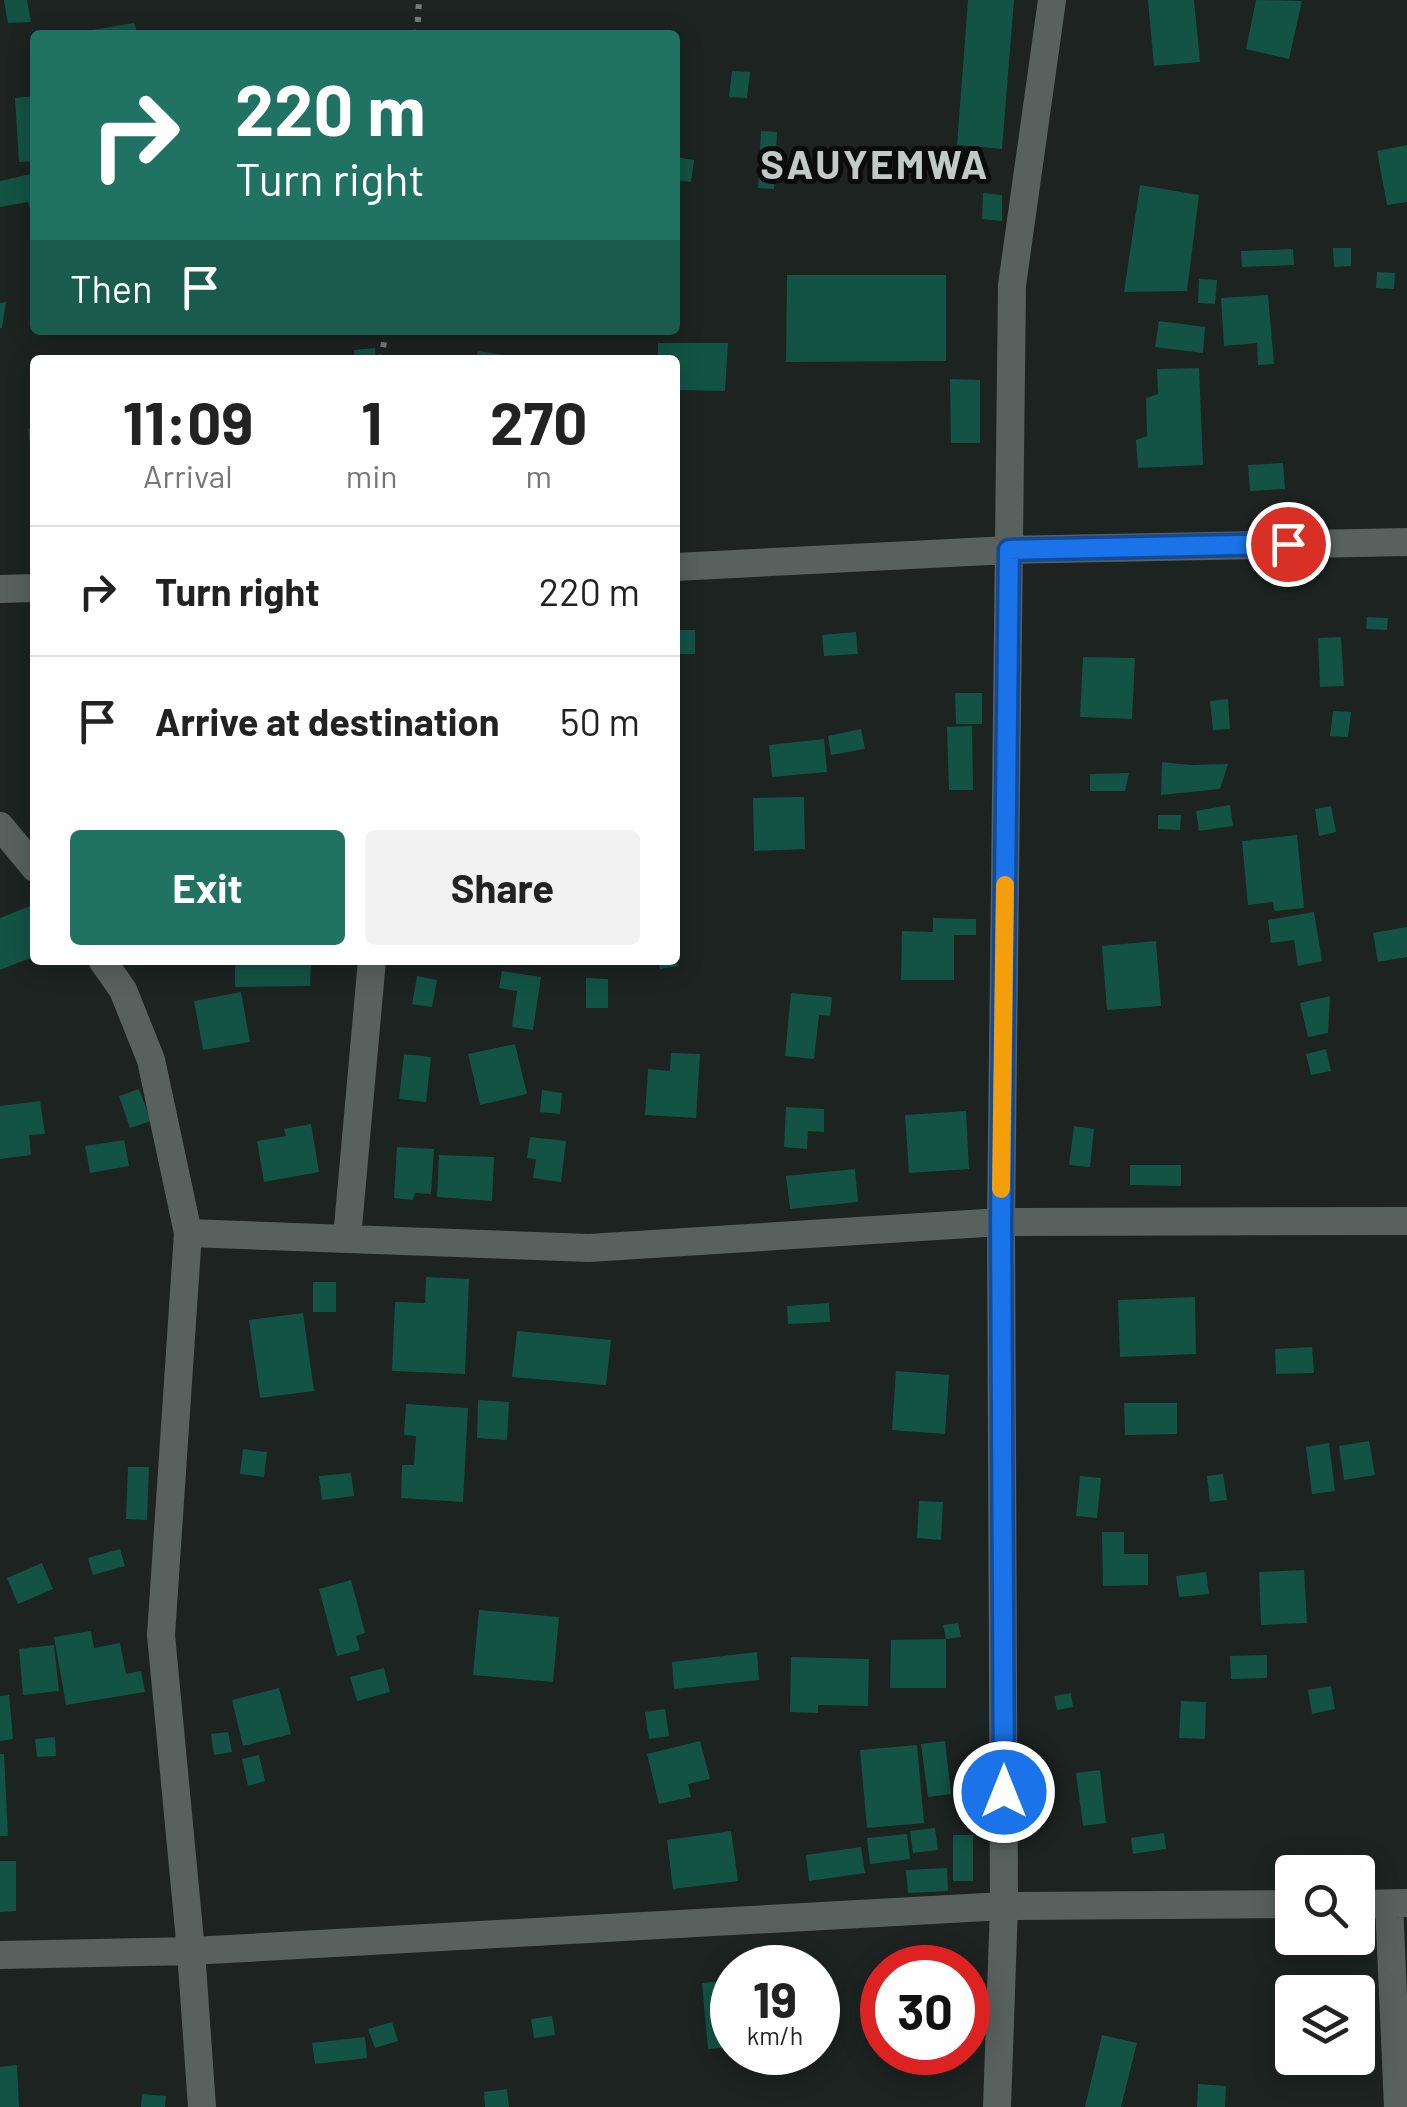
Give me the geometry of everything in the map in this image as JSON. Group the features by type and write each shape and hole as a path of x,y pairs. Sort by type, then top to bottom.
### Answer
{"street":[{"path":"997,2107 1004,1906 1001,1222 1012,286 1052,0"},
{"path":"680,567 1009,550 1407,542"},
{"path":"0,589 30,588"},
{"path":"0,826 30,862"},
{"path":"106,965 123,990 151,1060 188,1233 161,1635 202,2107"},
{"path":"347,1238 372,965"},
{"path":"188,1233 589,1248 1001,1222 1407,1221"},
{"path":"0,1955 191,1950 1004,1906 1275,1904"},
{"path":"1398,1904 1398,2107"}],"path":[{"path":"417,30 419,0"}],"building":[{"path":"4,0 27,0 31,22 8,23"},
{"path":"968,0 1014,0 1002,149 957,145"},
{"path":"1148,0 1194,0 1200,62 1154,66"},
{"path":"1256,0 1302,1 1289,59 1246,49"},
{"path":"134,23 136,30 93,30"},
{"path":"732,71 750,72 747,98 729,97"},
{"path":"30,96 30,161 19,162 15,98"},
{"path":"761,131 777,132 774,189 758,188"},
{"path":"1407,145 1407,202 1387,205 1377,151"},
{"path":"680,158 694,160 691,182 680,181"},
{"path":"30,174 30,208 28,202 0,207 0,181"},
{"path":"1140,185 1199,195 1187,291 1124,292"},
{"path":"983,193 1002,195 1002,221 982,219"},
{"path":"1333,248 1351,248 1351,266 1334,267"},
{"path":"1293,249 1294,265 1242,267 1241,251"},
{"path":"1377,272 1395,273 1394,289 1376,288"},
{"path":"787,275 946,275 946,361 786,362"},
{"path":"1199,279 1217,280 1215,304 1198,303"},
{"path":"1268,295 1274,364 1258,365 1257,343 1224,346 1221,298"},
{"path":"6,302 2,328 0,328 0,303"},
{"path":"1159,321 1205,327 1203,353 1155,347"},
{"path":"658,343 728,343 725,391 680,390 680,355 658,355"},
{"path":"375,348 376,355 354,355 354,350"},
{"path":"1199,368 1203,465 1138,468 1136,440 1147,436 1146,398 1158,394 1157,369"},
{"path":"950,379 980,380 980,443 951,443"},
{"path":"1283,463 1285,489 1250,491 1248,465"},
{"path":"1367,617 1388,618 1387,630 1366,629"},
{"path":"680,630 695,630 695,654 680,654"},
{"path":"856,632 858,654 824,656 822,635"},
{"path":"1341,637 1344,686 1320,687 1318,638"},
{"path":"1083,657 1135,658 1132,719 1080,717"},
{"path":"955,693 982,693 982,724 956,724"},
{"path":"1228,699 1230,729 1213,730 1210,701"},
{"path":"1333,711 1351,712 1348,737 1330,736"},
{"path":"972,726 973,790 949,790 947,727"},
{"path":"861,729 865,749 831,755 828,736"},
{"path":"824,739 827,772 772,777 769,745"},
{"path":"1162,762 1228,764 1220,789 1161,795"},
{"path":"1129,773 1125,791 1090,791 1090,774"},
{"path":"804,797 805,849 754,851 753,798"},
{"path":"1230,805 1233,826 1199,831 1196,811"},
{"path":"1331,806 1336,832 1319,836 1315,809"},
{"path":"1158,815 1181,815 1180,830 1158,829"},
{"path":"1297,835 1304,908 1274,911 1273,902 1248,905 1242,841"},
{"path":"30,906 30,958 0,970 0,918"},
{"path":"1314,912 1322,961 1298,966 1294,940 1271,943 1268,920"},
{"path":"933,918 976,919 976,935 954,935 954,980 901,980 902,931 933,932"},
{"path":"1407,927 1407,957 1378,962 1373,933"},
{"path":"1156,941 1161,1006 1107,1010 1102,946"},
{"path":"235,965 311,965 310,986 235,987"},
{"path":"502,971 541,977 533,1030 512,1027 517,991 499,988"},
{"path":"417,976 437,980 432,1007 412,1004"},
{"path":"586,978 608,979 608,1008 586,1008"},
{"path":"241,992 250,1042 203,1050 194,1001"},
{"path":"791,993 832,997 830,1016 819,1015 814,1059 785,1056"},
{"path":"1330,996 1328,1033 1308,1037 1300,1003"},
{"path":"515,1044 527,1094 480,1105 468,1054"},
{"path":"1326,1049 1331,1071 1311,1075 1306,1054"},
{"path":"671,1053 700,1054 696,1118 645,1115 648,1069 670,1071"},
{"path":"404,1054 431,1057 426,1102 399,1099"},
{"path":"139,1089 151,1121 130,1128 119,1096"},
{"path":"542,1090 562,1093 560,1114 540,1112"},
{"path":"40,1101 45,1134 29,1135 31,1155 0,1159 0,1106"},
{"path":"786,1107 824,1109 824,1132 808,1131 807,1149 784,1147"},
{"path":"966,1111 969,1169 909,1173 905,1115"},
{"path":"311,1124 319,1172 264,1182 257,1141 286,1136 284,1129"},
{"path":"1074,1126 1094,1129 1090,1167 1069,1165"},
{"path":"530,1137 566,1141 561,1182 533,1178 536,1159 527,1158"},
{"path":"124,1140 129,1166 90,1173 85,1146"},
{"path":"397,1147 434,1149 431,1194 415,1193 413,1200 394,1198"},
{"path":"439,1155 494,1157 492,1201 437,1197"},
{"path":"1130,1165 1181,1165 1181,1186 1130,1185"},
{"path":"855,1169 858,1202 790,1209 786,1176"},
{"path":"426,1277 469,1279 465,1374 392,1371 395,1302 425,1303"},
{"path":"313,1282 336,1282 336,1312 313,1312"},
{"path":"1195,1297 1196,1354 1120,1357 1118,1300"},
{"path":"829,1303 830,1322 788,1324 787,1306"},
{"path":"303,1313 314,1391 260,1398 249,1320"},
{"path":"517,1331 611,1340 606,1385 512,1377"},
{"path":"1312,1347 1314,1373 1276,1374 1275,1349"},
{"path":"896,1371 949,1375 945,1434 892,1430"},
{"path":"478,1400 509,1402 507,1440 477,1438"},
{"path":"1124,1403 1177,1403 1177,1434 1125,1435"},
{"path":"406,1404 468,1408 463,1502 401,1498 402,1465 414,1465 416,1436 404,1435"},
{"path":"1369,1441 1375,1475 1344,1480 1339,1446"},
{"path":"1329,1443 1335,1491 1312,1494 1306,1447"},
{"path":"243,1449 267,1452 264,1477 240,1474"},
{"path":"128,1467 149,1467 147,1520 126,1519"},
{"path":"351,1473 354,1496 322,1500 319,1476"},
{"path":"1223,1474 1227,1500 1210,1502 1207,1476"},
{"path":"1080,1476 1101,1478 1097,1518 1076,1516"},
{"path":"919,1501 943,1502 941,1540 917,1538"},
{"path":"1102,1532 1124,1532 1124,1554 1148,1554 1148,1585 1103,1586"},
{"path":"120,1549 125,1566 93,1575 88,1558"},
{"path":"42,1563 53,1589 18,1604 7,1578"},
{"path":"1304,1570 1307,1623 1261,1625 1259,1572"},
{"path":"1206,1572 1209,1594 1179,1597 1176,1576"},
{"path":"351,1580 365,1633 356,1636 360,1650 337,1656 319,1589"},
{"path":"479,1610 559,1617 553,1682 473,1675"},
{"path":"958,1623 961,1637 946,1639 943,1625"},
{"path":"91,1631 94,1648 120,1643 126,1674 141,1671 145,1692 66,1705 54,1637"},
{"path":"946,1639 946,1688 890,1688 891,1640"},
{"path":"54,1645 59,1691 23,1695 19,1649"},
{"path":"757,1652 759,1680 674,1689 672,1662"},
{"path":"1267,1655 1267,1678 1231,1679 1230,1656"},
{"path":"791,1657 869,1659 868,1706 818,1705 818,1713 790,1712"},
{"path":"384,1668 390,1692 357,1701 350,1677"},
{"path":"1331,1686 1335,1709 1312,1714 1308,1690"},
{"path":"279,1688 291,1734 243,1746 232,1700"},
{"path":"1071,1693 1073,1707 1057,1710 1054,1696"},
{"path":"9,1695 13,1739 0,1741 0,1696"},
{"path":"1181,1701 1206,1702 1205,1739 1179,1738"},
{"path":"665,1709 669,1736 649,1739 645,1712"},
{"path":"228,1732 232,1752 214,1755 211,1734"},
{"path":"55,1737 56,1756 37,1757 35,1739"},
{"path":"700,1741 710,1779 688,1784 691,1797 659,1804 647,1754"},
{"path":"945,1741 951,1794 928,1797 921,1744"},
{"path":"917,1745 924,1823 867,1828 860,1750"},
{"path":"0,1754 4,1754 8,1836 0,1836"},
{"path":"259,1755 265,1781 248,1786 242,1759"},
{"path":"1100,1770 1106,1823 1083,1826 1076,1773"},
{"path":"935,1828 938,1850 913,1853 910,1831"},
{"path":"731,1831 738,1881 673,1889 667,1840"},
{"path":"1164,1833 1166,1849 1133,1854 1131,1838"},
{"path":"907,1834 910,1859 870,1864 867,1838"},
{"path":"953,1835 973,1835 973,1881 953,1881"},
{"path":"861,1847 865,1873 809,1881 806,1855"},
{"path":"0,1861 16,1861 16,1911 0,1912"},
{"path":"947,1868 948,1891 908,1893 906,1870"},
{"path":"710,1982 710,2049 708,2049 702,1983"},
{"path":"552,2016 555,2035 534,2038 531,2019"},
{"path":"392,2022 398,2041 375,2048 368,2029"},
{"path":"1102,2035 1137,2043 1121,2107 1085,2107"},
{"path":"365,2037 367,2058 315,2064 312,2043"},
{"path":"17,2065 19,2107 0,2107 0,2067"},
{"path":"1198,2084 1226,2086 1225,2107 1197,2107"},
{"path":"507,2089 509,2107 485,2107 484,2092"},
{"path":"142,2094 166,2096 165,2107 141,2107"}],"slow traffic":[{"path":"1001,1189 1005,885"}],"district":[{"name":"SAUYEMWA","path":"875,163"}],"route":[{"path":"1004,1792 1001,1222 1009,550 1288,544"}]}
